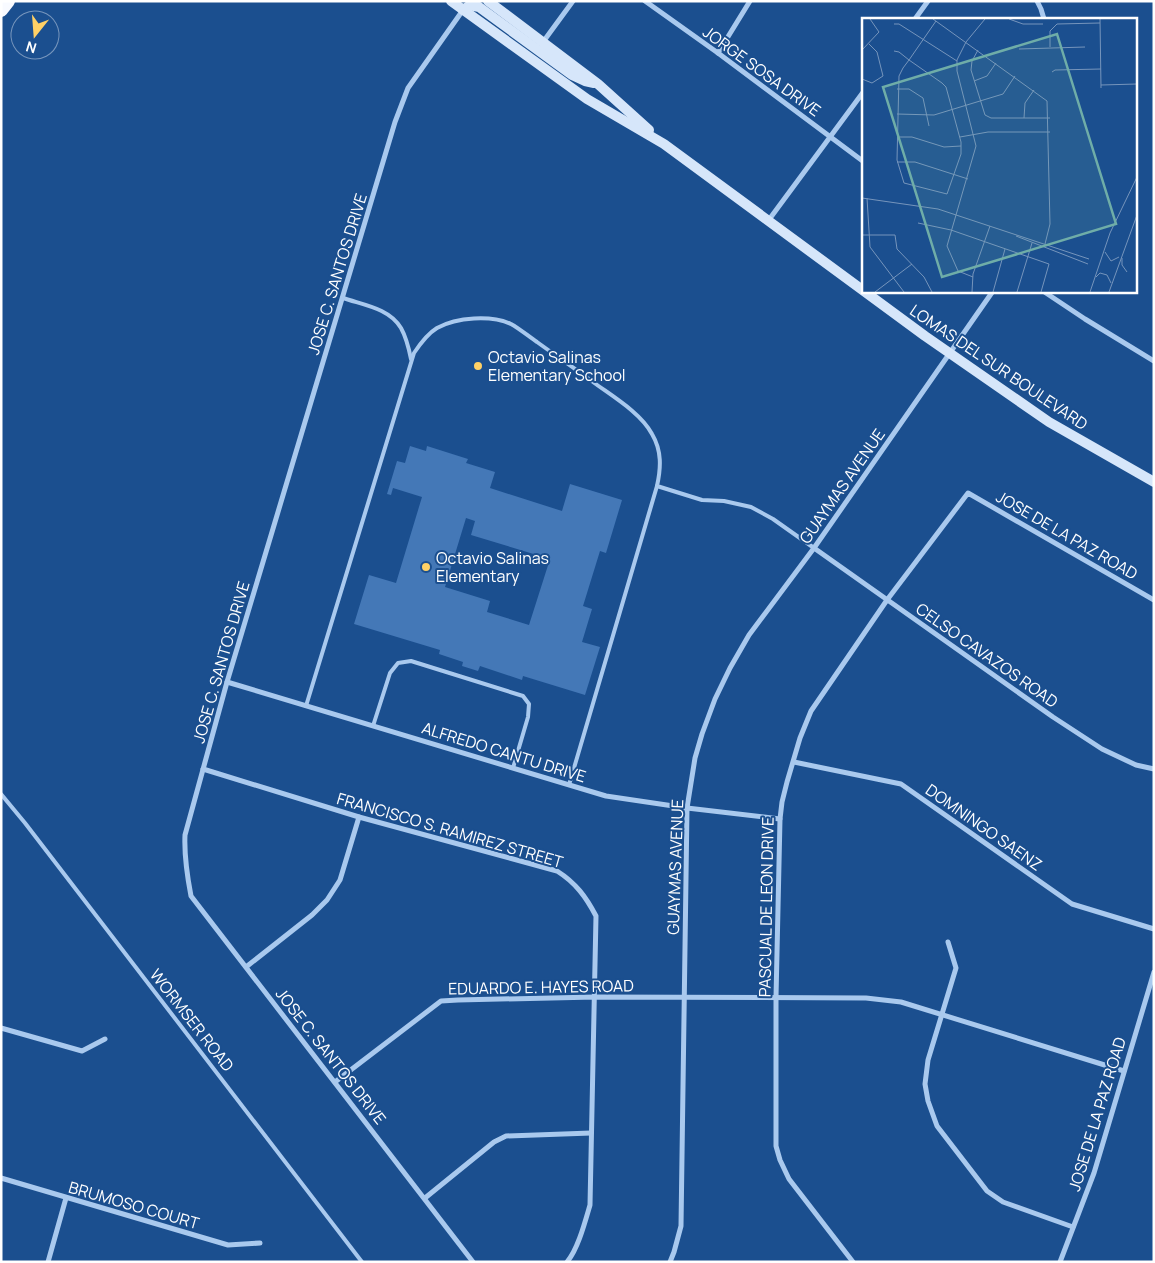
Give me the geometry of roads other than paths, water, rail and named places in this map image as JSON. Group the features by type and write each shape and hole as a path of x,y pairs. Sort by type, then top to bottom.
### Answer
{"highway":[{"path":"1,10 8,1"}],"main road":[{"name":"LOMAS DEL SUR BOULEVARD","path":"451,1 587,98 664,144 862,290"},
{"name":"LOMAS DEL SUR BOULEVARD","path":"488,1 598,84 664,144"},
{"path":"463,10 470,5 479,7 572,75 598,84"},
{"name":"LOMAS DEL SUR BOULEVARD","path":"864,292 1049,422 1154,482"}],"street":[{"path":"543,42 573,1"},
{"name":"JORGE SOSA DRIVE","path":"645,1 862,161"},
{"path":"718,53 750,1"},
{"path":"916,18 928,1"},
{"path":"1037,1 1044,18"},
{"name":"JOSE C. SANTOS DRIVE","path":"463,10 408,88 395,122 227,682 185,835 184,852 191,896 473,1262"},
{"path":"768,221 862,94"},
{"name":"GUAYMAS AVENUE","path":"670,1262 681,1226 687,808 695,758 700,742 715,699 749,635 814,548 992,292"},
{"path":"1044,292 1092,324 1154,361"},
{"name":"JOSE DE LA PAZ ROAD","path":"968,493 1154,600"},
{"name":"PASCUAL DE LEON DRIVE","path":"853,1262 789,1178 780,1160 776,1146 776,997 782,802 800,738 811,711 887,600 968,493"},
{"name":"CELSO CAVAZOS ROAD","path":"814,548 1053,717 1102,749 1136,765 1154,769"},
{"name":"ALFREDO CANTU DRIVE","path":"227,682 606,796 780,819"},
{"name":"DOMNINGO SAENZ","path":"794,762 901,784 1072,904 1154,930"},
{"name":"FRANCISCO S. RAMIREZ STREET","path":"203,769 359,817 557,871 568,878 585,897 596,916 590,1205 582,1231 567,1262"},
{"path":"246,967 312,915 326,900 340,880 359,817"},
{"path":"948,942 956,968 928,1060 925,1084 936,1126 987,1191 1003,1202 1073,1227"},
{"name":"JOSE DE LA PAZ ROAD","path":"1060,1262 1094,1173 1154,972"},
{"name":"EDUARDO E. HAYES ROAD","path":"335,1082 441,1001 595,997 866,998 901,1002 1124,1071"},
{"path":"1,1028 82,1051 105,1039"},
{"path":"424,1198 494,1142 506,1136 592,1133"},
{"name":"BRUMOSO COURT","path":"1,1178 228,1245 260,1243"},
{"path":"48,1262 66,1198"}],"lane":[{"path":"342,298 380,310 391,316 401,328 411,359"},
{"path":"306,706 411,359 425,338 436,329 451,322 482,318 497,320 512,325 577,370 641,418 653,435 659,452 660,469 657,486 569,785"},
{"path":"657,486 702,500 724,501 751,507 773,519 814,548"},
{"path":"373,726 390,673 398,663 411,662 420,664 523,696 529,704 528,717 513,768"},
{"name":"WORMSER ROAD","path":"1,794 37,838 362,1262"}],"place":[{"name":"Octavio Salinas Elementary School","path":"478,366"},
{"name":"Octavio Salinas Elementary","path":"426,567"}]}
